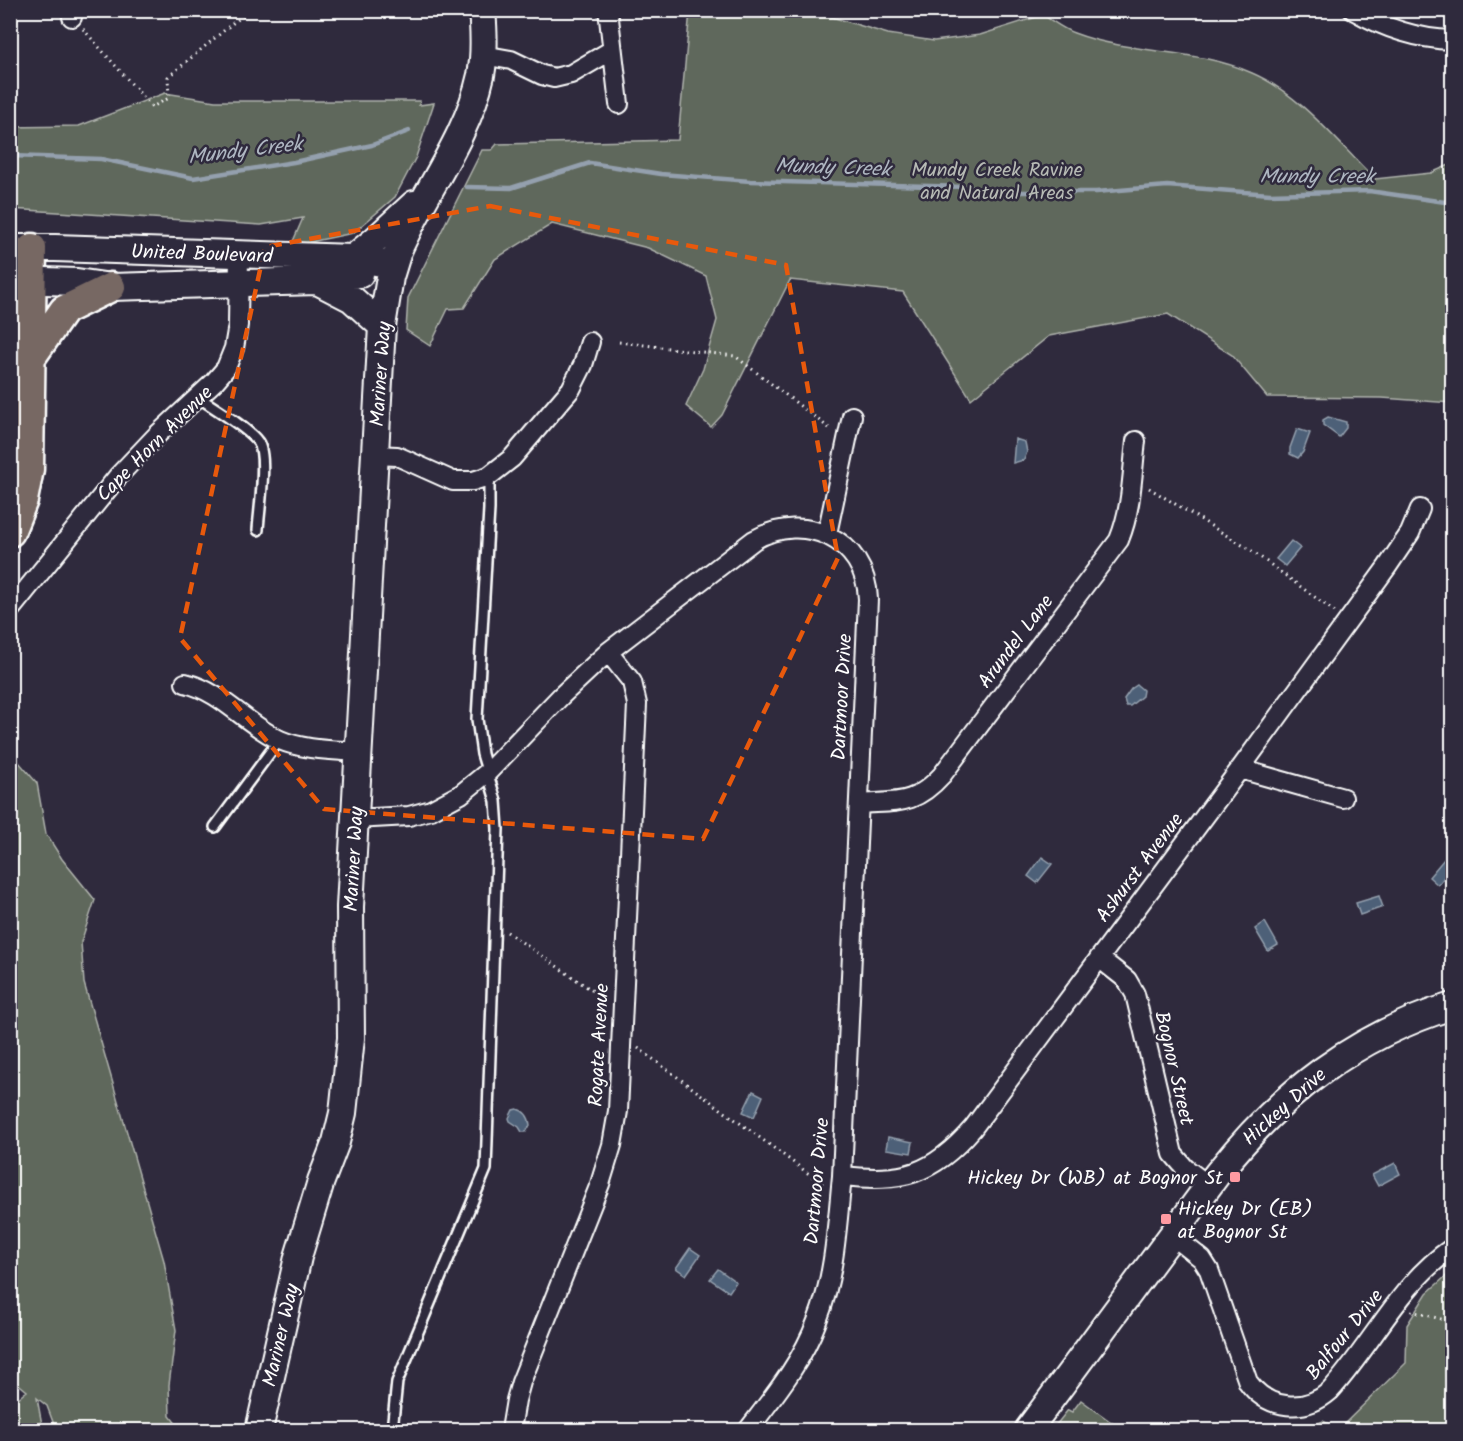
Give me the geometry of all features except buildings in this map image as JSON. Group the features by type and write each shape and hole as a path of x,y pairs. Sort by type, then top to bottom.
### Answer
{"main road":[{"path":"391,271 405,234 448,156 473,101 481,74 483,55 482,10"},
{"path":"353,258 432,187"},
{"path":"10,423 14,413 18,248"},
{"name":"United Boulevard","path":"18,248 353,258 391,271"},
{"name":"United Boulevard","path":"18,280 77,282 111,287 239,284 317,281 326,274 368,274 391,271"},
{"name":"Mariner Way","path":"259,1431 298,1257 321,1181 336,1142 346,1092 351,1038 349,943 358,752 382,326 391,271"},
{"path":"10,532 23,500 30,469 32,356 18,280"},
{"path":"317,281 350,297 382,326"},
{"path":"32,356 56,320 67,308 111,287"},
{"name":"Hickey Drive","path":"1028,1431 1209,1186 1257,1127 1322,1070 1355,1048 1386,1031 1452,1006"}],"street":[{"path":"608,10 619,104"},
{"path":"1353,10 1388,28 1452,40"},
{"path":"483,55 511,60 542,75 554,78 571,74 612,50"},
{"name":"Cape Horn Avenue","path":"10,610 118,475 223,373 230,360 238,325 239,255"},
{"path":"375,455 397,456 453,481 473,481 489,476 512,458 571,389 583,365 590,342"},
{"path":"827,534 852,416"},
{"name":"Arundel Lane","path":"859,804 913,799 924,794 942,775 1119,540 1126,523 1130,500 1136,441"},
{"name":"Ashurst Avenue","path":"842,1176 878,1179 910,1174 931,1166 948,1154 973,1128 1388,567 1410,534 1420,509"},
{"name":"Dartmoor Drive","path":"355,819 392,818 431,810 461,794 488,772 561,696 608,652 766,533 799,528 827,534 837,540 854,557 865,575 868,586 842,1176 836,1237 817,1321 797,1362 748,1431"},
{"name":"Rogate Avenue","path":"511,1431 521,1382 600,1184 612,1144 618,1111 637,704 632,682 608,652"},
{"path":"185,682 214,694 280,740 298,745 358,752"},
{"path":"1240,769 1343,798"},
{"name":"Bognor Street","path":"1099,958 1127,980 1135,994 1173,1154 1185,1168 1209,1186"},
{"name":"Balfour Drive","path":"1173,1236 1195,1253 1209,1270 1248,1382 1257,1393 1278,1404 1297,1406 1308,1405 1330,1391 1424,1272 1452,1248"}],"lane":[{"path":"198,397 251,435 261,447 263,463 258,530"},
{"path":"392,1431 397,1382 486,1169 498,830 496,801 480,747 477,711 489,529 489,476"},
{"path":"215,827 280,740"}],"path":[{"path":"71,14 152,107 169,98 168,77 252,10"},
{"path":"619,342 735,356 829,428"},
{"path":"1151,489 1252,551 1339,615"},
{"path":"494,923 609,1003"},
{"path":"642,1051 826,1187"},
{"path":"1397,1304 1407,1310 1452,1322"}],"highlighted area":[{"path":"490,206 786,265 838,558 703,839 324,809 180,638 265,247"}],"green space":[{"name":"Mundy Creek Ravine and Natural Areas","path":"690,11 812,11 888,34 934,41 980,35 1043,15 1070,31 1096,40 1209,59 1252,73 1286,93 1302,106 1375,179 1431,173 1452,164 1452,403 1382,398 1267,397 1232,355 1168,314 1049,336 971,399 903,292 790,280 722,415 711,427 686,406 703,369 717,320 706,276 648,248 552,224 495,259 464,308 448,309 430,346 406,330 408,298 482,150 492,150 497,144 678,140"},
{"path":"165,93 215,101 420,101 419,105 434,103 416,157 395,197 353,233 291,246 303,218 261,225 11,209 10,127 79,126"},
{"path":"11,753 37,783 46,834 62,859 95,900 81,942 84,983 164,1261 176,1330 169,1385 170,1416 181,1430 56,1430 47,1406 37,1398 43,1430 11,1430 11,1404 27,1391 10,1377"},
{"path":"1452,1271 1452,1430 1304,1430 1323,1421 1339,1429 1406,1363 1407,1325 1427,1293"},
{"path":"1081,1400 1122,1430 1052,1430 1068,1410 1072,1412"}],"water":[{"path":"1328,417 1346,422 1346,428 1339,437 1323,425 1323,420"},
{"path":"1297,429 1310,433 1303,452 1298,458 1290,454"},
{"path":"1015,439 1025,442 1027,452 1024,460 1013,463"},
{"path":"1291,541 1300,548 1285,566 1276,559"},
{"path":"1137,685 1143,690 1142,696 1130,706 1126,706 1124,699"},
{"path":"1042,857 1052,864 1037,883 1028,876"},
{"path":"1444,859 1452,867 1438,885 1429,877"},
{"path":"1379,896 1383,907 1360,915 1356,903"},
{"path":"1265,922 1278,945 1268,951 1255,929"},
{"path":"753,1091 763,1096 754,1117 743,1112"},
{"path":"517,1109 529,1119 530,1125 526,1132 522,1132 510,1121 513,1110"},
{"path":"888,1137 913,1142 911,1153 886,1149"},
{"path":"1395,1163 1400,1174 1378,1186 1372,1175"},
{"path":"690,1248 700,1255 686,1275 676,1268"},
{"path":"718,1269 736,1282 729,1292 710,1279"}],"waterway":[{"name":"Mundy Creek","path":"10,156 101,159 193,178 294,162 372,145 409,131"},
{"name":"Mundy Creek","path":"467,187 511,188 590,163 661,174 750,181 966,187 996,192 1096,192 1167,186 1270,194 1369,191 1452,203"}],"place":[{"name":"Hickey Dr (WB) at Bognor St","path":"1235,1177"},
{"name":"Hickey Dr (EB) at Bognor St","path":"1166,1219"}]}
